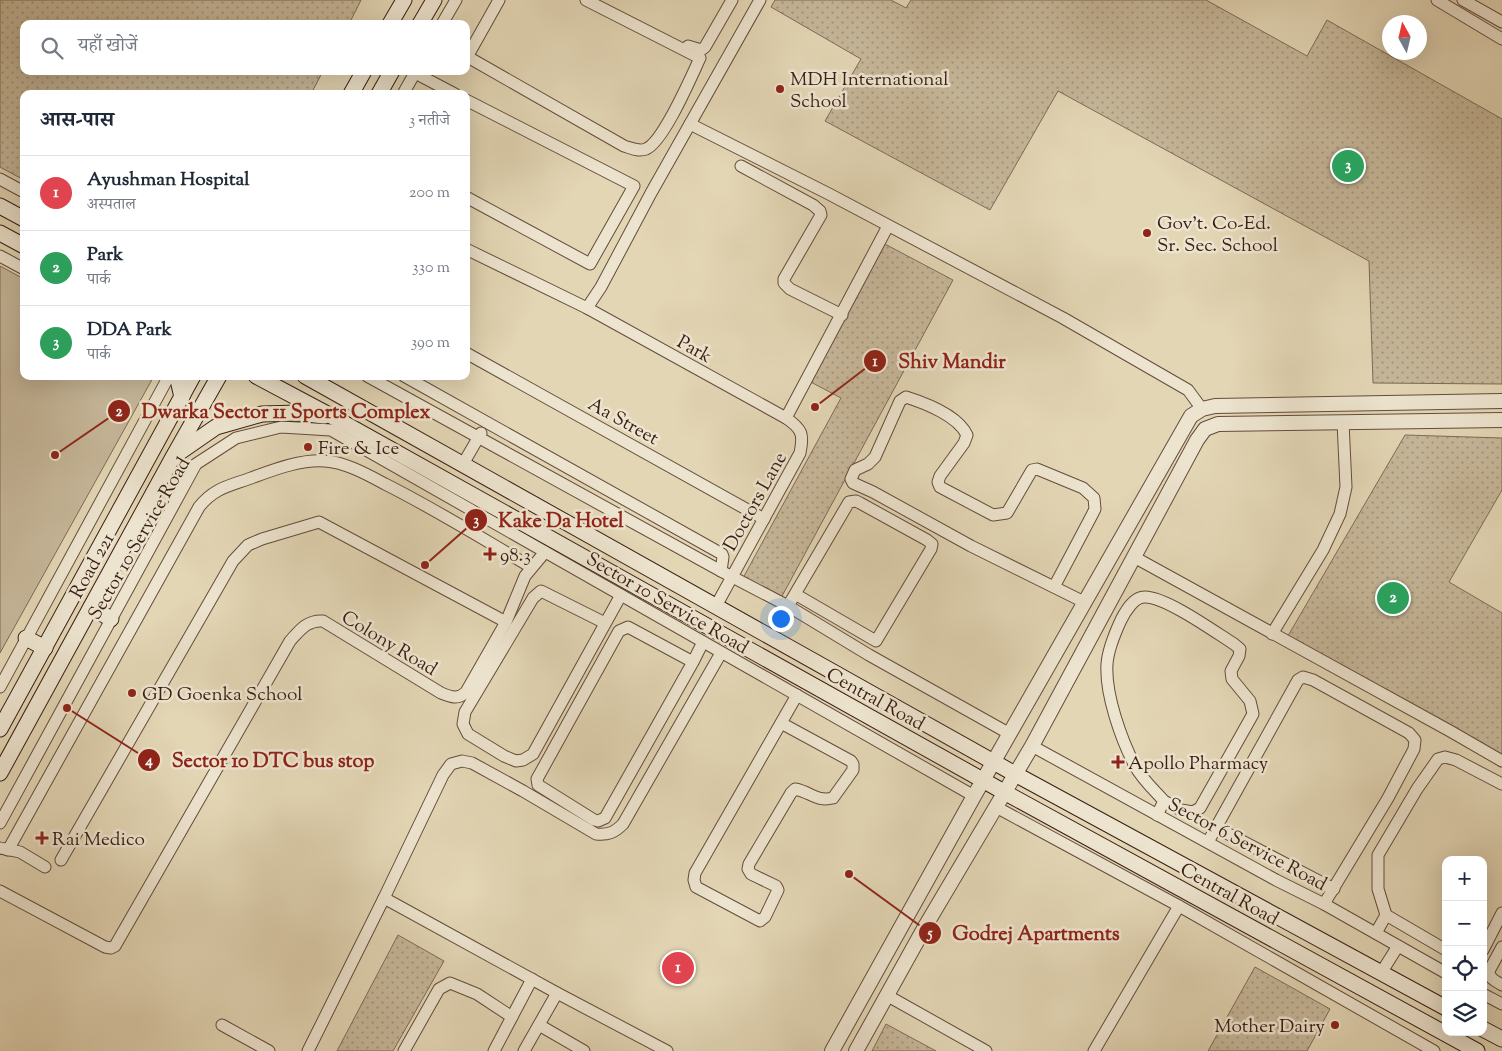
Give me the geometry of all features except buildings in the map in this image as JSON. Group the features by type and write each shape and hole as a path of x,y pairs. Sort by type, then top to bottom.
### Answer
{"main road":[{"path":"392,20 404,0"},
{"path":"422,20 434,0"},
{"path":"353,90 362,75"},
{"path":"381,90 390,75"},
{"path":"0,206 20,217"},
{"path":"0,233 20,244"},
{"path":"178,380 182,398"},
{"name":"Road 221","path":"0,729 191,380"},
{"name":"Road 221","path":"0,773 217,380"},
{"name":"Central Road","path":"264,380 333,417 471,502 1477,1051"},
{"name":"Central Road","path":"312,380 993,762 1442,1006"},
{"path":"327,380 333,391"},
{"path":"173,457 216,427 262,414 299,413 333,417"},
{"path":"91,607 111,619"},
{"path":"26,638 44,648"},
{"path":"1487,1031 1502,1039"}],"street":[{"path":"444,20 456,0"},
{"path":"470,51 499,0"},
{"path":"470,58 624,146 638,150 647,148 655,141 672,115 700,58 586,0"},
{"path":"600,0 701,50 706,47 732,0"},
{"path":"470,251 587,308 601,287 760,0"},
{"path":"1437,0 1502,39"},
{"path":"1463,0 1502,22"},
{"path":"405,90 413,75"},
{"path":"418,75 434,89"},
{"path":"470,102 634,186 590,264 470,199"},
{"path":"690,124 1063,318 1188,390 1202,409"},
{"path":"741,166 813,205 820,211 821,215 784,279 784,283 790,288 842,314"},
{"path":"0,179 20,190"},
{"path":"786,418 888,226"},
{"path":"0,256 20,267"},
{"name":"Park","path":"587,308 786,418"},
{"name":"Aa Street","path":"470,355 764,519"},
{"path":"0,687 167,380"},
{"path":"374,380 721,572 788,606 869,655 1010,734"},
{"path":"411,380 722,554 724,557 721,572"},
{"path":"1054,587 1095,509 1094,498 1083,488 1037,469 1032,470 1007,513 993,515 940,487 938,482 940,476 964,443 967,435 963,426 927,404 906,396 900,401 875,457 868,464 855,470 851,479 854,483 971,546 1084,602"},
{"path":"832,1051 993,762 1191,416 1202,409 1215,406 1502,401"},
{"name":"Doctors Lane","path":"716,606 800,453 803,442 802,432 786,418"},
{"path":"856,1051 926,926 1032,746 1205,428 1218,424 1502,420"},
{"path":"1272,634 1323,550 1340,514 1346,487 1343,422"},
{"path":"463,464 488,423"},
{"name":"Sector 10 Service Road","path":"0,823 196,464 236,438 281,427 331,430 471,502 544,552 974,796"},
{"path":"45,867 20,852 4,849 199,507 208,496 218,490 263,473 298,463 325,461 356,470 416,500 531,567"},
{"path":"788,606 849,502 856,501 927,540 932,544 932,549 869,655"},
{"path":"61,860 233,561 248,545 319,522 506,622"},
{"name":"Colony Road","path":"0,891 105,946 111,948 115,946 290,641 306,624 323,621 441,693 454,698 462,696 506,622 525,576 544,552"},
{"path":"1134,557 1502,761"},
{"path":"605,623 541,591 537,594 465,712 463,724 468,734 504,756 516,761 523,760 533,754 605,623 620,595"},
{"path":"795,594 876,641"},
{"path":"1144,597 1166,603 1240,649 1239,656 1231,671 1232,679 1250,701 1253,714 1200,808 1193,812 1181,810 1164,801 1135,766 1117,720 1108,679 1107,663 1114,634 1124,614 1137,598 1144,597"},
{"path":"693,662 628,627 620,631 537,779 538,786 594,820 598,821 605,818 693,662 703,642"},
{"path":"308,1051 443,775 451,764 462,761 472,763 596,834 606,835 615,832 623,824 721,652"},
{"path":"1208,842 1298,680 1303,677 1313,680 1409,733 1415,740 1414,749 1388,798 1324,904"},
{"path":"781,723 851,761 853,770 833,798 818,799 795,789 791,793 749,864 748,870 751,874 776,886 778,890 765,916 760,921 696,887 694,880 695,872 781,723 797,696"},
{"name":"Sector 6 Service Road","path":"1032,746 1376,932 1442,971"},
{"path":"1442,948 1386,915 1378,890 1378,855 1417,789 1438,759 1444,756 1456,760 1502,784"},
{"path":"1157,815 1164,801"},
{"path":"996,807 1179,906 1348,1002 1422,1048 1434,1051"},
{"path":"1215,827 1334,889"},
{"path":"384,898 667,1051"},
{"path":"1094,1051 1179,906"},
{"path":"1485,946 1502,913"},
{"path":"1376,932 1386,915"},
{"path":"1381,973 1398,946"},
{"path":"1502,947 1489,971 1491,979 1502,985"},
{"path":"494,1051 532,979"},
{"path":"1484,991 1491,979"},
{"path":"404,1051 439,989 450,983 477,994 512,1017"},
{"path":"1348,1002 1358,986"},
{"path":"524,1051 557,993"},
{"path":"1487,995 1502,1004"},
{"path":"888,996 986,1051"},
{"path":"222,1025 269,1051"},
{"path":"539,1025 584,1051"}],"shaded area":[{"path":"0,0 361,0 351,20 20,20 20,75 321,75 313,90 20,90 20,178 0,167"},
{"path":"775,0 891,0 906,8 911,0 1206,0 1307,56 1327,20 1382,51 1382,60 1398,60 1502,119 1502,384 1373,383 1369,261 1058,91 990,210 825,121 861,59 771,7"},
{"path":"881,242 953,280 781,598 743,578 841,398 807,380"},
{"path":"0,266 20,277 20,380 152,380 0,653"},
{"path":"1405,435 1502,438 1502,490 1449,582 1502,613 1502,758 1285,641"},
{"path":"398,935 444,961 393,1051 337,1051"},
{"path":"1255,967 1330,1009 1307,1051 1208,1051"},
{"path":"886,1024 936,1051 872,1051"}],"place":[{"name":"MDH International School","path":"780,89"},
{"name":"DDA Park","path":"1348,166"},
{"name":"Gov't. Co-Ed. Sr. Sec. School","path":"1147,233"},
{"name":"Shiv Mandir","path":"815,407"},
{"name":"Fire & Ice","path":"308,447"},
{"name":"Dwarka Sector 11 Sports Complex","path":"55,455"},
{"name":"98.3","path":"490,554"},
{"name":"Kake Da Hotel","path":"425,565"},
{"name":"Park","path":"1393,598"},
{"name":"GD Goenka School","path":"132,693"},
{"name":"Sector 10 DTC bus stop","path":"67,708"},
{"name":"Apollo Pharmacy","path":"1118,762"},
{"name":"Rai Medico","path":"42,838"},
{"name":"Godrej Apartments","path":"849,874"},
{"name":"Ayushman Hospital","path":"678,968"},
{"name":"Mother Dairy","path":"1335,1025"}]}
